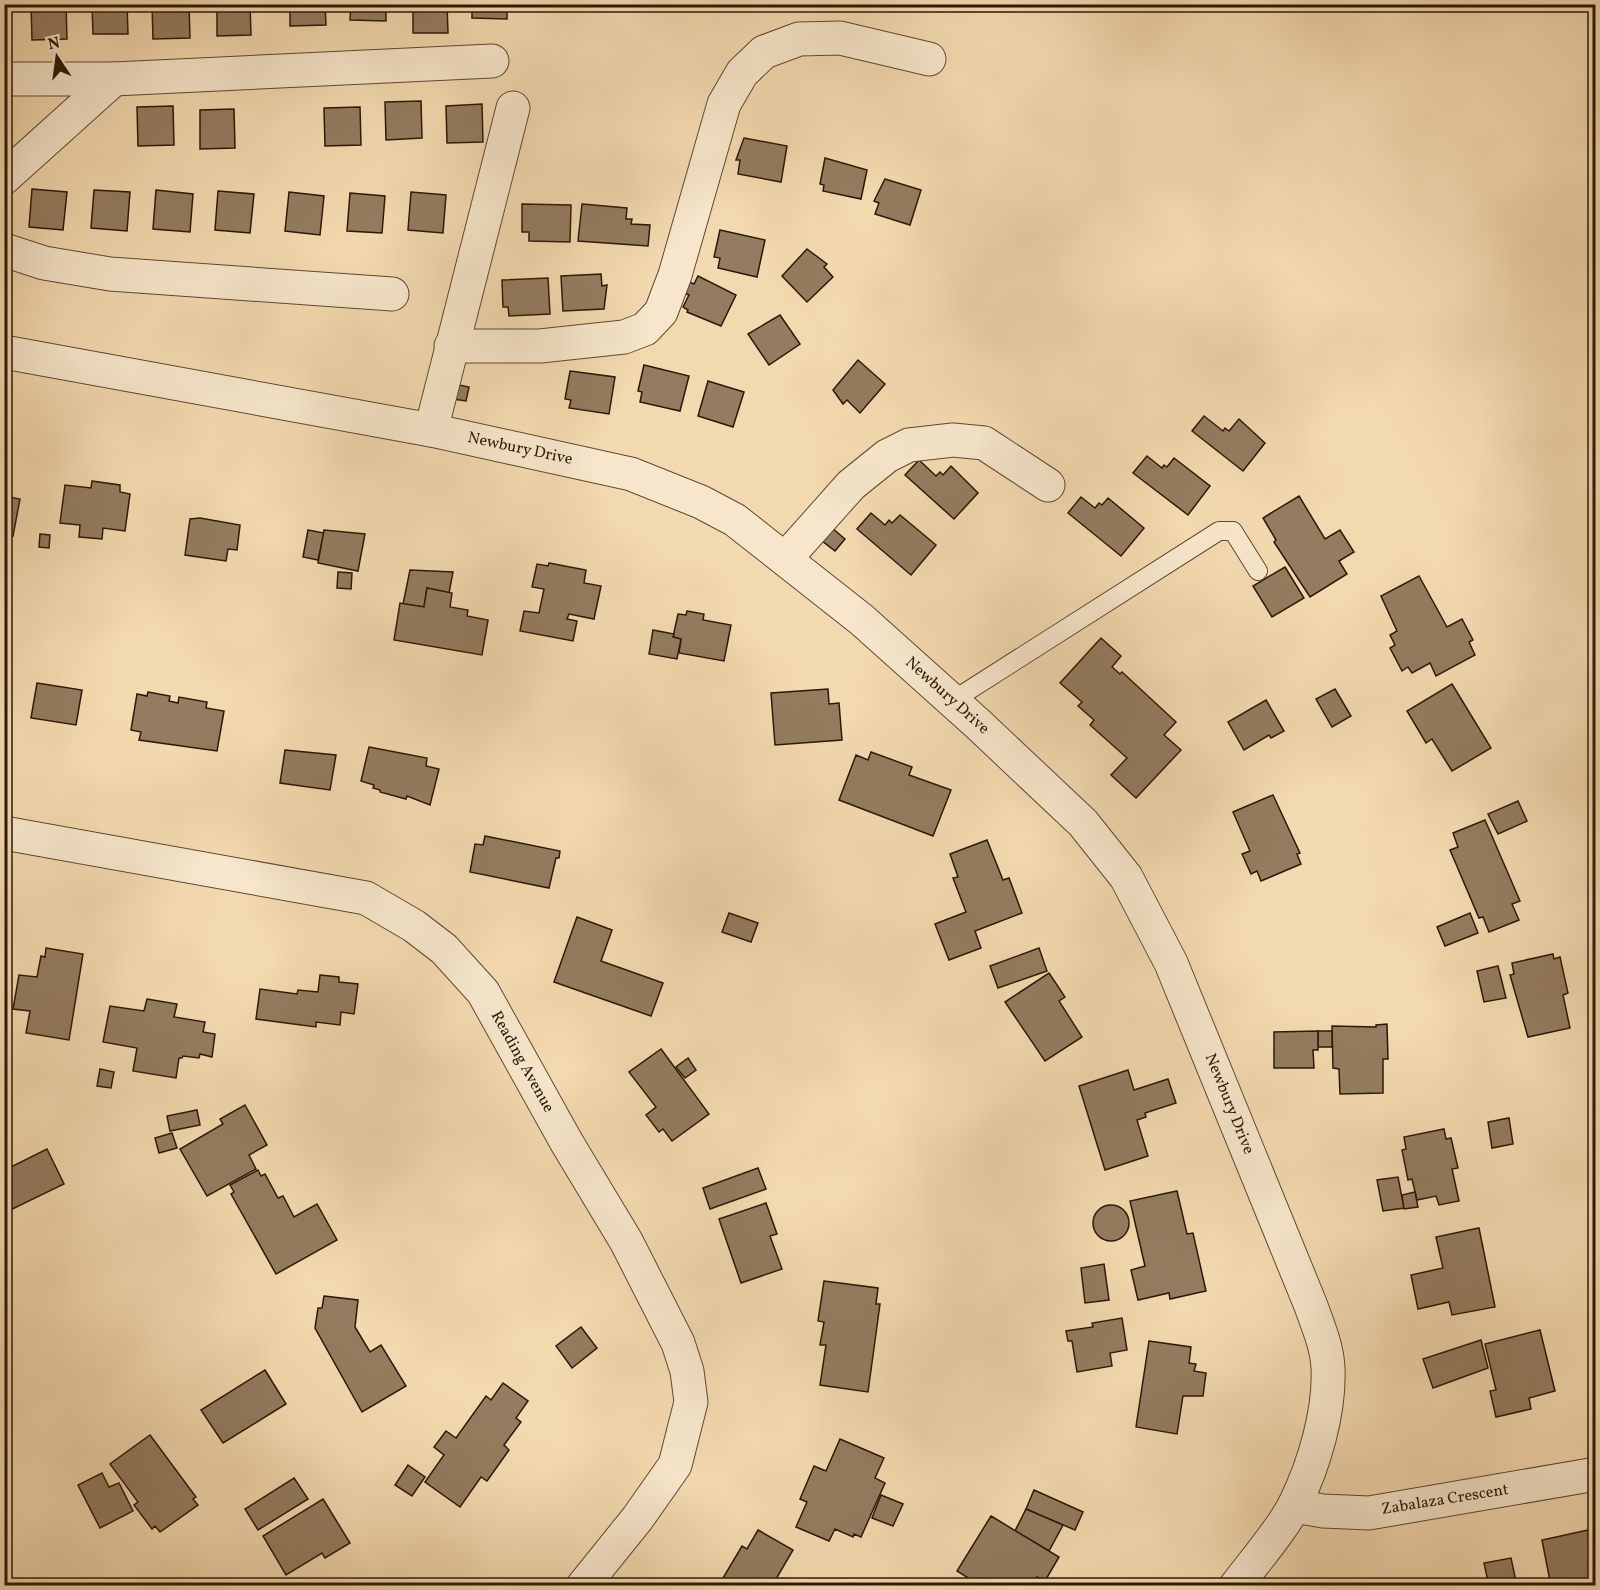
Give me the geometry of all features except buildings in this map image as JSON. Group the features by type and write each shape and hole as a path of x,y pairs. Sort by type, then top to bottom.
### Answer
{"street":[{"path":"451,346 540,346 624,337 645,329 661,312 675,275 724,104 742,73 764,52 799,39 840,38 929,59"},
{"path":"4,79 114,79 492,61"},
{"path":"4,178 114,79"},
{"path":"431,430 513,108"},
{"path":"4,250 44,263 110,274 392,294"},
{"name":"Newbury Drive","path":"4,352 431,430 631,474 701,502 735,520 862,620 952,700 1083,823 1126,877 1175,973 1311,1306 1324,1345 1328,1367 1326,1400 1308,1470 1294,1506 1236,1586"},
{"path":"786,558 851,485 887,456 909,445 953,440 984,443 1048,485"},
{"name":"Reading Avenue","path":"4,833 366,898 414,926 444,949 483,992 567,1143 626,1241 678,1343 687,1371 691,1402 675,1465 637,1519 583,1586"},
{"name":"Zabalaza Crescent","path":"1294,1506 1323,1511 1369,1513 1596,1474"}],"lane":[{"path":"952,700 1220,531 1233,531 1258,572"}]}
